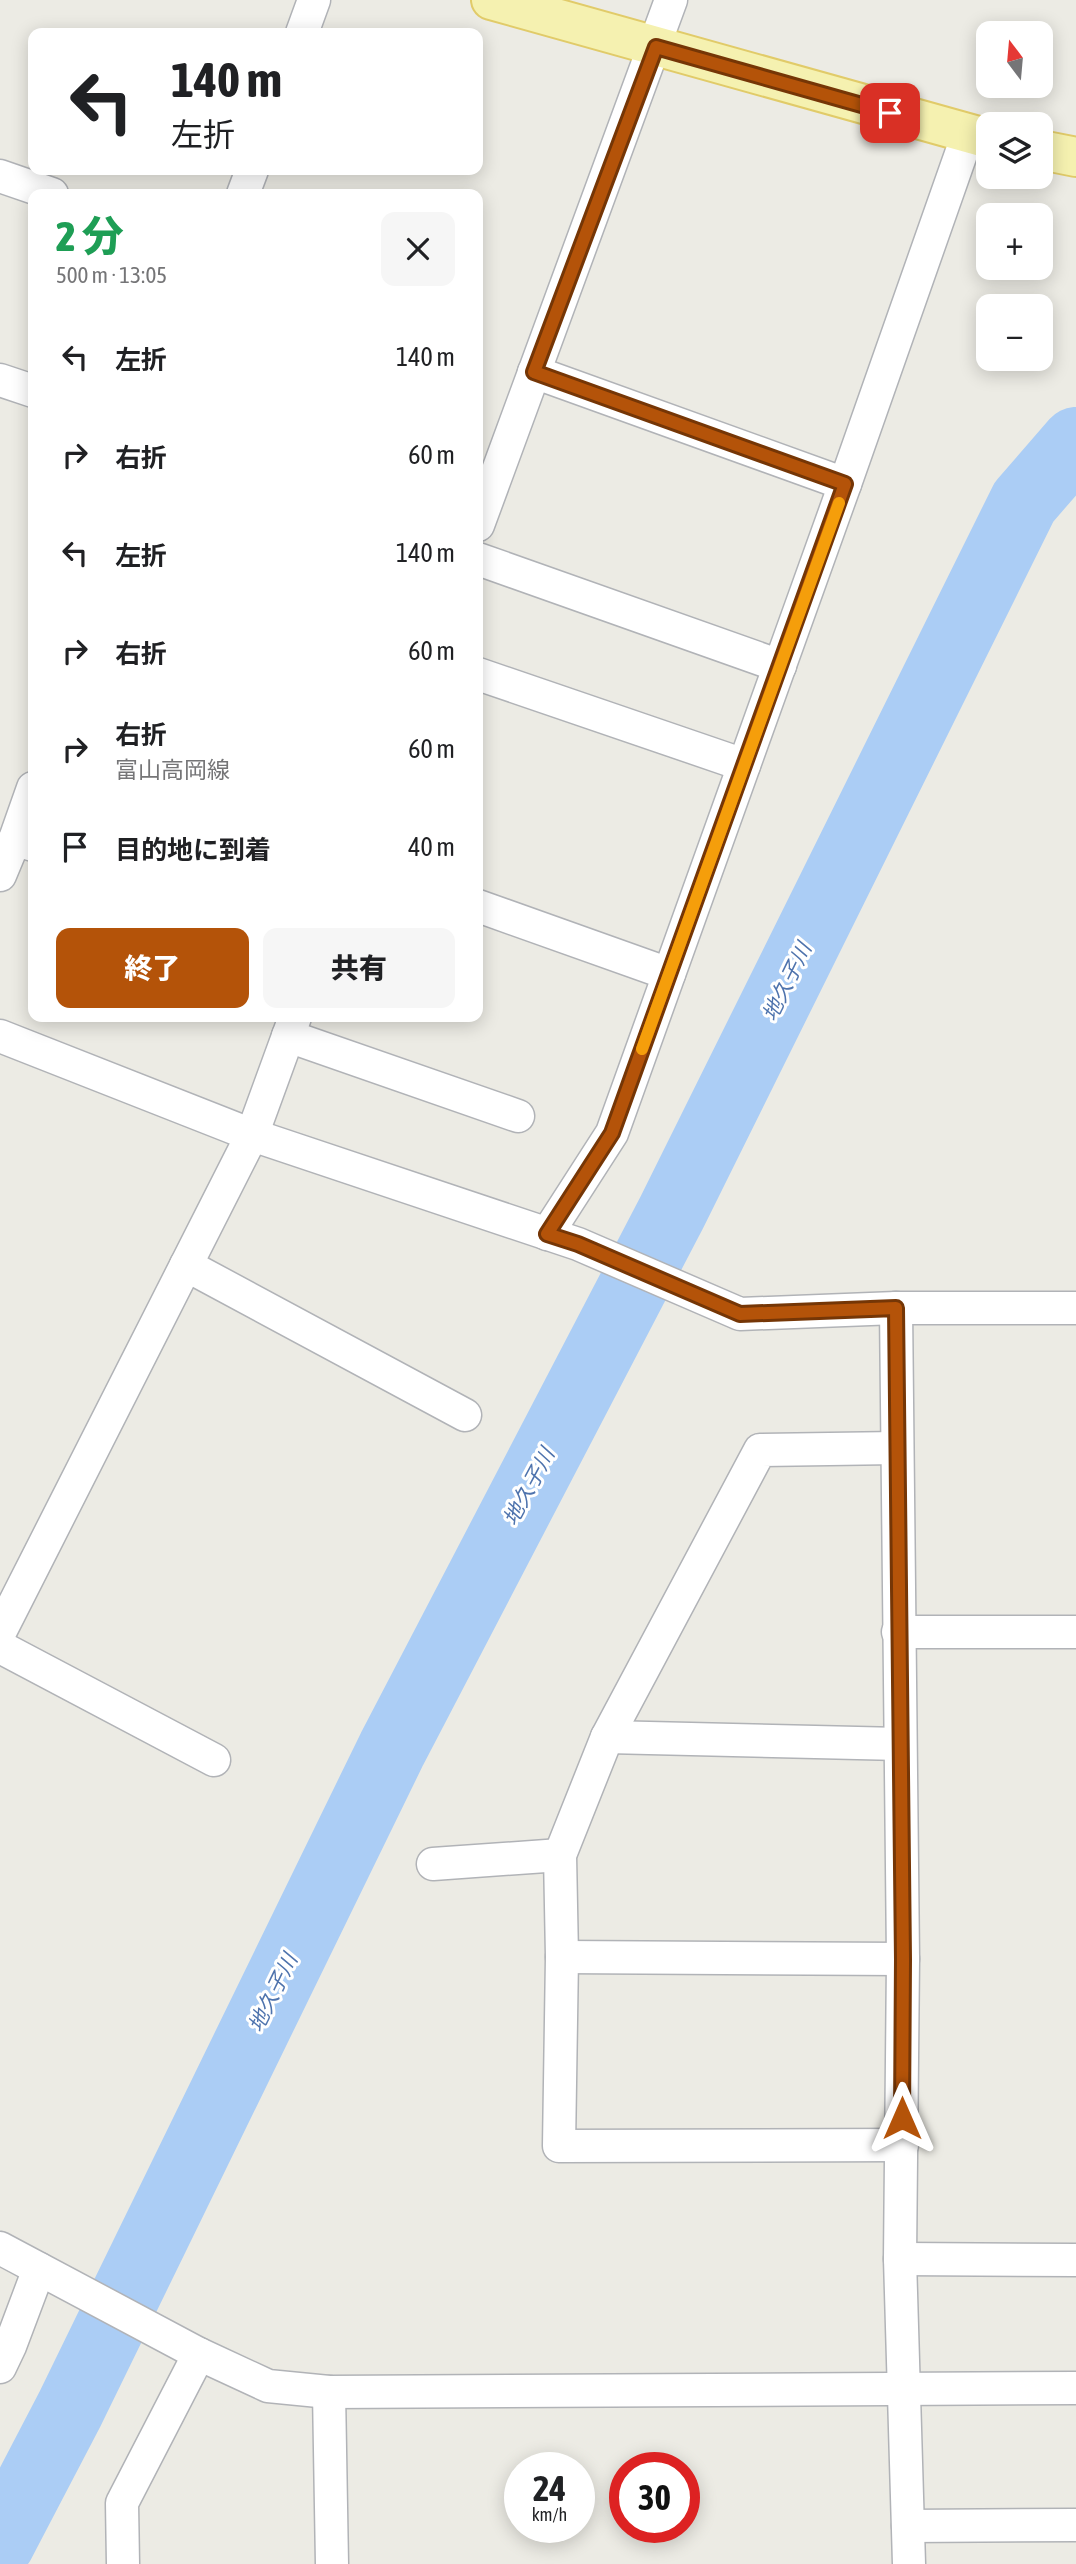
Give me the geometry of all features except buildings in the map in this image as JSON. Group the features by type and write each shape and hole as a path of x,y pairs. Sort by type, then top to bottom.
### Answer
{"main road":[{"path":"491,0 976,136"},
{"path":"1053,153 1076,158"}],"street":[{"path":"304,28 314,0"},
{"path":"483,511 656,47 671,0"},
{"path":"547,1234 612,1133 845,484 976,142"},
{"path":"0,176 38,189"},
{"path":"534,372 845,484"},
{"path":"0,380 28,389"},
{"path":"483,561 780,666"},
{"path":"483,676 744,765"},
{"path":"0,875 24,842 28,818"},
{"path":"483,908 669,974"},
{"path":"0,1632 252,1135 292,1026 518,1116"},
{"path":"0,1036 252,1135 578,1244 740,1314 896,1308 1076,1308"},
{"path":"186,1265 465,1415"},
{"path":"896,1308 903,1959 900,2259 906,2390 909,2564"},
{"path":"897,1448 760,1450 607,1737 560,1855 562,1956 559,2146 902,2145"},
{"path":"898,1632 1076,1632"},
{"path":"0,1647 214,1760"},
{"path":"607,1737 900,1744"},
{"path":"433,1864 560,1855"},
{"path":"562,1956 903,1959"},
{"path":"0,2248 190,2349 268,2386 329,2392 1076,2388"},
{"path":"900,2259 1076,2260"},
{"path":"0,2367 48,2274"},
{"path":"123,2564 122,2504 190,2349"},
{"path":"329,2392 332,2564"},
{"path":"908,2526 1076,2525"}],"waterway":[{"name":"地久子川","path":"0,2543 70,2409 392,1749 672,1212 1024,502 1076,442"}],"slow traffic":[{"path":"642,1049 839,503"}],"route":[{"path":"890,113 656,47 534,372 845,484 612,1133 547,1234 578,1244 740,1314 896,1308 903,1959 902,2118"}]}
